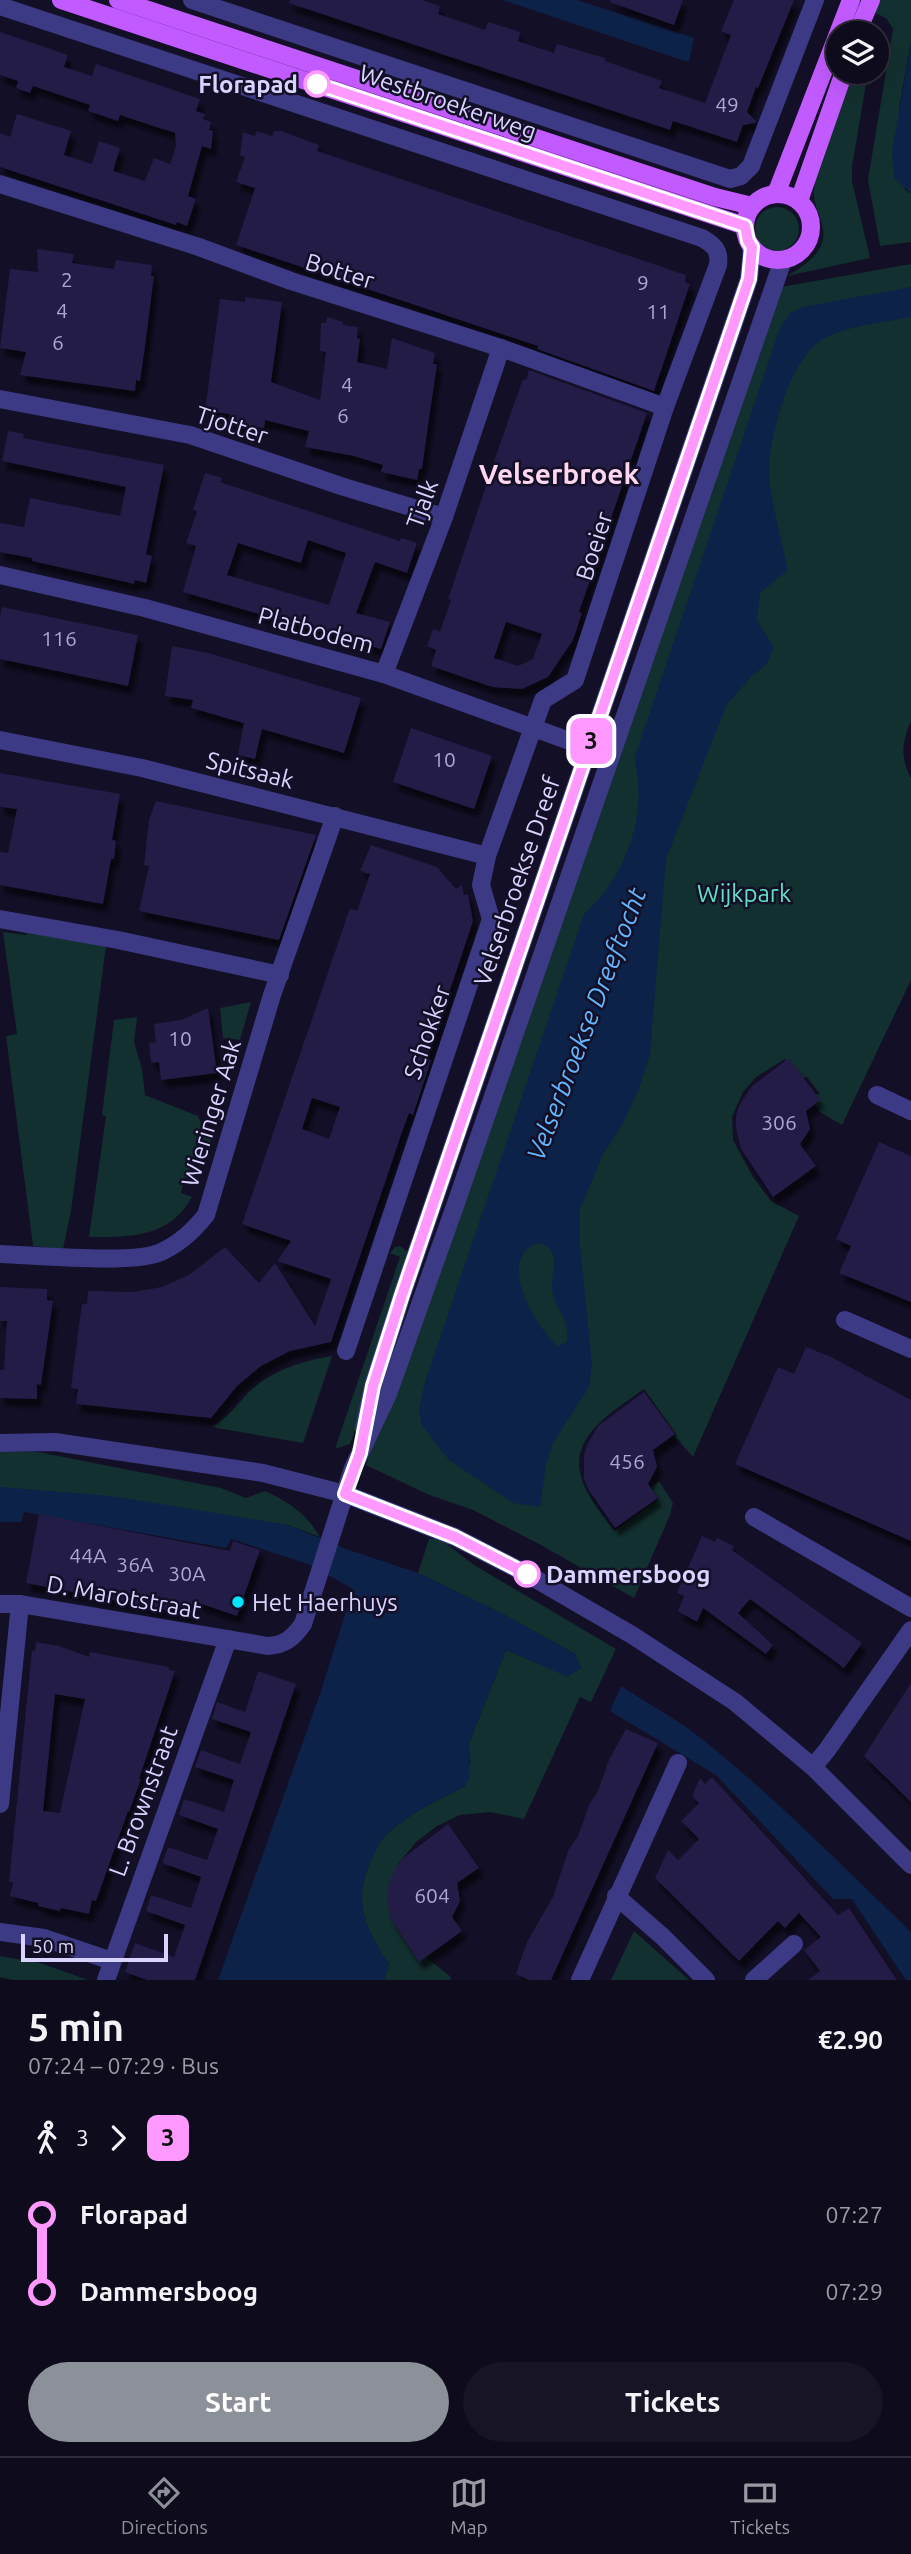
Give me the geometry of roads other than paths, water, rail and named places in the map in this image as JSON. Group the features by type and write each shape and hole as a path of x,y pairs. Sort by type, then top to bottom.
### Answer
{"main road":[{"name":"Westbroekerweg","path":"61,0 745,226"},
{"name":"Westbroekerweg","path":"118,0 715,197 751,206"},
{"path":"776,194 851,0"},
{"path":"863,21 871,0"},
{"path":"799,201 840,84"},
{"path":"776,194 788,195 799,201 810,216 810,236 800,252 783,260 771,260 760,255 748,241 745,226 751,206 758,200 776,194"}],"street":[{"name":"Westbroekerweg","path":"192,0 730,179 741,176 751,166 816,0"},
{"name":"Westbroekerweg","path":"0,5 702,238 714,245"},
{"path":"619,185 632,147"},
{"name":"Botter","path":"0,184 501,348 665,407"},
{"name":"Boeier","path":"533,729 543,699 575,680 665,407 718,265 720,256 714,245"},
{"name":"Velserbroekse Dreef","path":"360,1453 373,1386 402,1295 749,279 752,247"},
{"name":"Velserbroekse Dreef","path":"345,1494 360,1453 388,1394 783,260"},
{"name":"Tjalk","path":"384,674 444,517 501,348"},
{"name":"Tjotter","path":"0,399 190,435 344,487 444,517"},
{"name":"Platbodem","path":"0,575 145,608 384,674 611,755"},
{"name":"Schokker","path":"346,1351 491,919 481,885 487,856 533,729"},
{"name":"Spitsaak","path":"0,740 142,768 487,856"},
{"name":"Wieringer Aak","path":"0,1254 124,1258 160,1253 193,1231 206,1215 272,995 335,816"},
{"path":"0,919 118,940 280,975"},
{"path":"877,1095 911,1111"},
{"path":"845,1320 911,1349"},
{"path":"0,1443 55,1442 263,1473 345,1494 455,1537 527,1574 632,1635 735,1702 813,1767 911,1865"},
{"name":"D. Marotstraat","path":"0,1604 20,1604 268,1646 282,1645 294,1636 303,1624 345,1494"},
{"path":"754,1517 911,1608"},
{"path":"0,1804 20,1604"},
{"path":"813,1767 911,1630"},
{"name":"L. Brownstraat","path":"106,1980 228,1639"},
{"path":"580,1980 678,1763"},
{"path":"616,1896 706,1980"},
{"path":"0,1932 44,1938 112,1961"},
{"path":"754,1980 794,1944"}],"water":[{"path":"503,0 577,0 694,38 689,61 685,61"},
{"path":"911,42 911,193 894,178 892,152"},
{"name":"Velserbroekse Dreeftocht","path":"911,287 911,317 854,327 823,339 810,350 799,365 782,406 775,428 769,470 788,570 760,593 757,620 774,647 767,664 752,676 727,704 666,859 650,1054 639,1089 622,1125 602,1156 580,1210 580,1243 592,1364 589,1387 554,1441 546,1465 540,1507 513,1503 449,1460 421,1424 419,1407 426,1379 584,914 605,892 628,851 638,799 635,756 780,328 790,313 803,307","holes":["534,1244 547,1246 554,1257 552,1290 567,1333 567,1342 558,1346 531,1312 520,1281 519,1266 524,1253"]},
{"path":"0,1487 111,1496 288,1525 346,1549 418,1573 503,1614 575,1654 581,1668 568,1677 506,1650 469,1743 469,1780 465,1786 410,1816 382,1839 366,1873 362,1900 367,1926 389,1964 384,1980 218,1980 320,1694 353,1589 308,1564 231,1539 226,1548 24,1512 21,1522 0,1522"},
{"path":"621,1686 689,1729 726,1759 807,1831 911,1932 911,1980 906,1980 852,1899 833,1899 716,1775 610,1711"}],"place":[{"name":"Florapad","path":"317,84"},
{"name":"Dammersboog","path":"527,1574"},
{"name":"Het Haerhuys","path":"238,1602"}],"district":[{"name":"Velserbroek","path":"559,473"}],"park label":[{"name":"Wijkpark","path":"744,893"}]}
